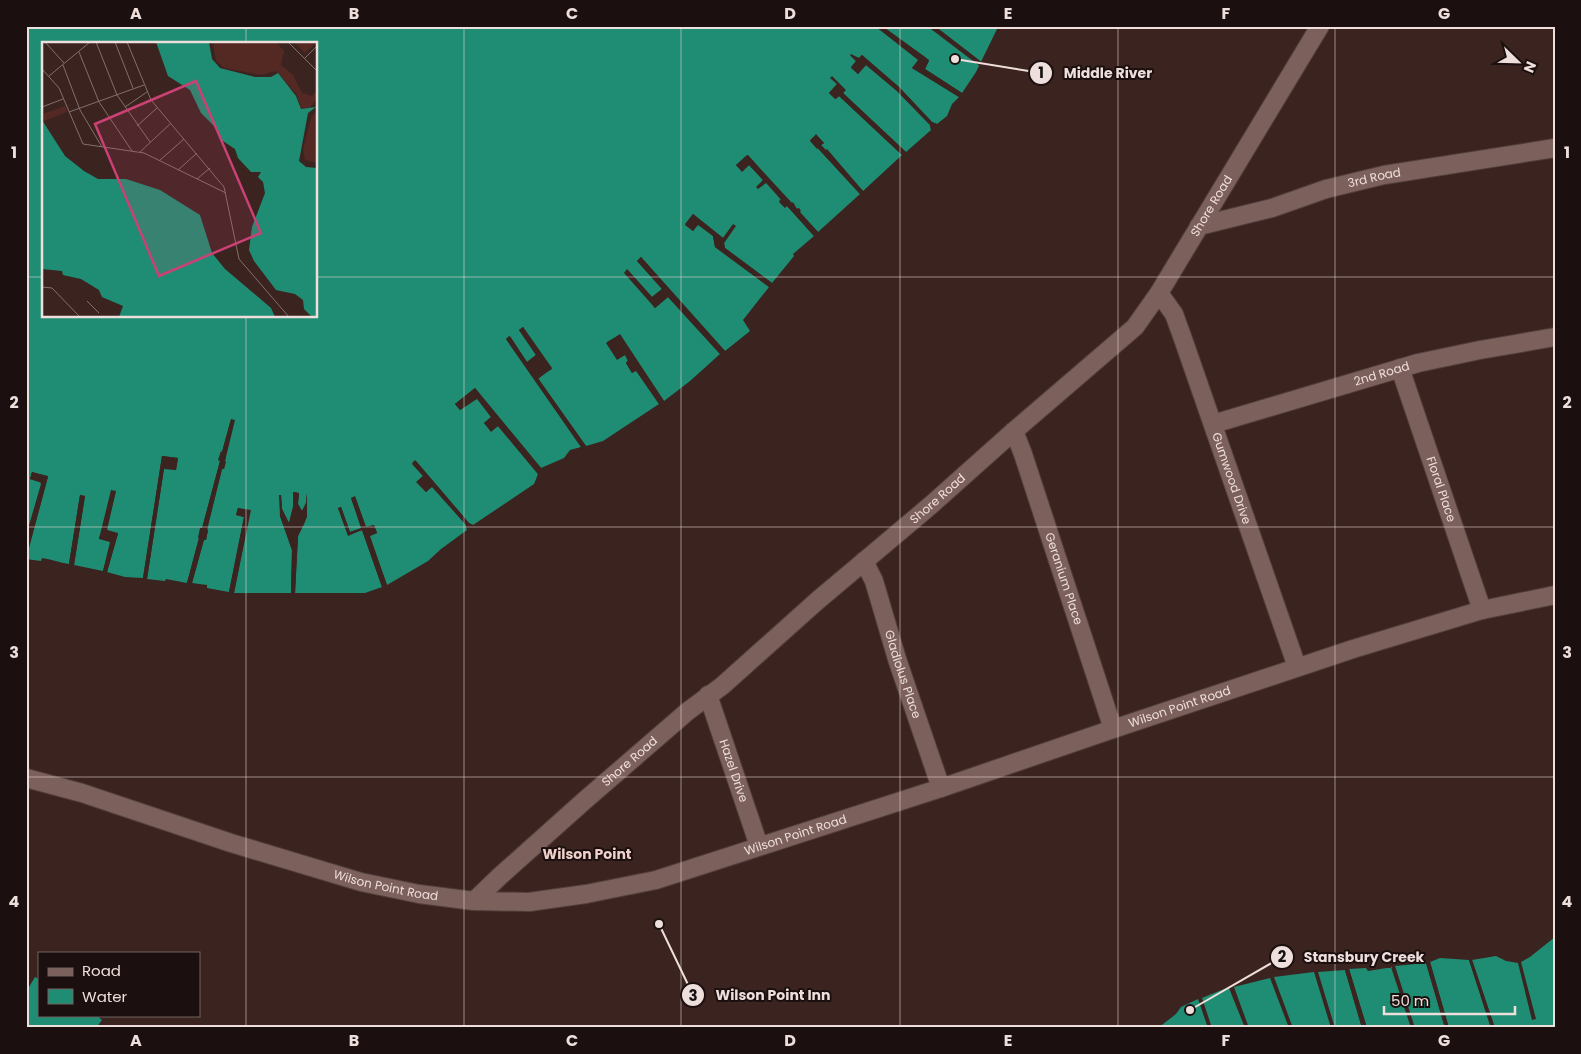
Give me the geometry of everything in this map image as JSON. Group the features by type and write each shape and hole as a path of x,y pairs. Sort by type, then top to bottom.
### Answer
{"street":[{"name":"Shore Road","path":"474,901 499,876 584,801 708,695 722,686 864,561 937,500 1014,430 1135,327 1159,293 1320,26"},
{"name":"3rd Road","path":"1199,226 1272,208 1326,189 1384,175 1555,148"},
{"name":"Gumwood Drive","path":"1159,293 1174,314 1297,667"},
{"name":"2nd Road","path":"1213,424 1400,368 1480,350 1555,337"},
{"name":"Floral Place","path":"1400,368 1482,610"},
{"name":"Geranium Place","path":"1014,430 1112,729"},
{"name":"Gladiolus Place","path":"864,561 874,581 897,659 942,788"},
{"name":"Wilson Point Road","path":"26,778 82,793 231,843 362,882 420,894 474,901 536,901 616,889 656,880 942,788 1297,667 1482,610 1555,595"},
{"name":"Hazel Drive","path":"708,695 759,846"}],"water":[{"path":"26,26 875,26 919,60 912,68 959,97 952,104 947,116 937,124 932,122 899,87 862,55 859,58 850,55 856,61 851,68 858,74 866,65 897,91 930,125 931,130 906,152 843,93 845,90 830,78 837,84 829,93 835,99 839,96 902,155 863,191 826,151 821,145 824,143 816,135 810,140 860,194 818,232 799,212 799,208 797,209 748,155 736,165 742,171 749,165 763,180 758,189 766,182 781,200 779,201 787,206 814,236 793,254 794,256 772,283 725,248 724,243 735,226 733,225 723,238 693,214 685,224 693,231 698,224 713,236 715,247 769,287 743,320 750,331 725,351 641,257 637,261 662,289 652,297 627,269 655,308 668,297 720,354 664,401 620,335 607,342 617,359 625,355 628,361 626,363 632,373 636,370 659,404 603,441 586,446 538,378 552,369 523,327 519,330 536,355 527,362 510,336 506,339 581,447 570,450 564,458 541,468 475,388 455,404 460,410 477,398 491,417 484,423 491,431 498,426 538,474 534,484 473,525 469,523 416,461 412,464 423,476 417,482 426,492 432,486 466,525 467,530 428,561 387,585 369,536 377,533 374,525 366,527 355,497 351,498 362,528 350,532 341,507 338,508 348,535 362,530 382,587 365,593 295,593 298,536 305,522 307,493 306,503 302,511 298,504 299,493 293,492 293,507 289,523 282,509 280,495 280,516 292,550 291,593 234,593 250,511 238,508 236,515 244,517 229,592 207,588 207,585 192,583 204,539 206,540 222,469 224,469 231,419 187,583 166,579 165,581 147,579 164,468 176,470 178,458 162,456 143,578 125,577 107,572 118,534 106,530 116,491 99,538 111,542 103,571 74,565 85,496 80,495 69,564 42,558 41,561 26,559 48,477 32,472 30,479 42,483 28,530 26,530"},
{"path":"882,26 994,26 997,29 976,72 962,93 925,69 929,60"},
{"path":"1555,937 1555,1028 1495,1028 1472,960 1496,956 1506,961 1518,963 1532,1020 1536,1019 1521,962"},
{"path":"1440,958 1469,960 1491,1028 1449,1028 1430,962"},
{"path":"1426,963 1445,1028 1415,1028 1395,966"},
{"path":"1391,967 1411,1028 1367,1028 1349,969 1366,968 1368,971"},
{"path":"1345,970 1362,1028 1335,1028 1318,972"},
{"path":"1314,972 1331,1028 1293,1028 1274,977"},
{"path":"35,977 38,978 38,1016 97,1016 102,1020 96,1028 26,1028 26,992"},
{"path":"1270,978 1289,1028 1249,1028 1234,987"},
{"path":"1229,988 1245,1028 1212,1028 1202,998"},
{"path":"1198,999 1208,1028 1158,1028 1176,1014 1181,1007"}],"pier":[{"path":"875,26 882,26 925,57 929,61 925,69 962,93 959,97 912,68 918,60"},
{"path":"927,26 935,26 983,63 981,67"},
{"path":"851,54 859,58 862,55 899,87 932,122 937,124 935,126 932,124 933,128 931,130 930,125 897,91 866,65 858,74 851,67 856,61"},
{"path":"832,76 846,90 843,93 906,152 902,155 839,96 836,99 829,93 837,84 830,78"},
{"path":"816,134 824,143 821,145 827,149 863,191 860,194 810,141"},
{"path":"747,155 793,202 797,209 799,208 800,212 818,232 814,236 787,206 785,208 779,202 781,199 766,183 758,189 756,187 763,180 749,165 742,172 736,165"},
{"path":"693,214 723,238 733,224 736,226 724,243 725,248 772,283 769,287 715,247 713,236 698,225 693,231 685,225","holes":["693,217 723,240 723,249 770,285 717,245 715,234 699,222 696,222 692,227 688,224"]},
{"path":"641,257 725,351 723,352 641,261 665,288 664,291 651,300 655,305 666,295 669,295 722,353 720,354 668,297 655,308 624,273 627,269 652,297 662,289 637,261"},
{"path":"523,327 552,368 538,379 586,446 581,447 506,339 509,336 527,362 536,355 519,330"},
{"path":"620,334 664,401 662,402 619,338 610,343 618,356 624,352 627,353 633,370 635,368 638,369 661,403 659,404 636,371 632,373 626,363 628,360 625,355 617,360 606,343"},
{"path":"475,388 541,468 540,470 475,391 458,404 460,406 479,396 494,416 487,423 491,428 500,424 539,471 538,474 498,426 491,432 484,423 491,417 477,399 460,410 455,404"},
{"path":"231,419 235,420 226,462 224,469 222,469 207,529 206,540 204,540 192,583 187,583 200,528 202,528 220,461 218,460"},
{"path":"162,456 178,458 176,470 164,469 147,579 143,578"},
{"path":"415,460 469,523 473,525 468,525 469,528 467,530 466,525 432,487 426,492 416,482 423,476 412,463"},
{"path":"32,472 48,476 26,558 28,540 26,541 26,534 29,536 34,519 30,531 26,533 26,530 28,529 41,484 30,479"},
{"path":"111,490 116,491 107,530 118,533 107,572 103,571 110,542 99,539"},
{"path":"293,492 299,493 298,504 302,511 306,503 307,493 307,517 298,536 295,593 291,593 292,550 280,516 279,495 281,495 282,509 289,523 293,507","holes":["295,494 296,506 300,513 304,513 302,522 295,535 295,549 283,516 287,525 291,525 296,508"]},
{"path":"80,495 85,496 74,565 69,564"},
{"path":"355,496 366,527 374,525 377,533 370,536 387,585 385,586 368,538 384,586 382,587 362,530 348,536 338,508 341,507 350,532 361,528 351,498"},
{"path":"238,508 251,510 234,593 229,592 244,517 236,515"},
{"path":"1469,960 1472,960 1495,1028 1491,1028"},
{"path":"1430,962 1449,1028 1445,1028 1426,963"},
{"path":"1349,969 1367,1028 1362,1028 1345,970"}],"place":[{"name":"Middle River","path":"955,59"},
{"name":"Wilson Point Inn","path":"659,924"},
{"name":"Stansbury Creek","path":"1190,1010"}],"district":[{"name":"Wilson Point","path":"587,854"}]}
